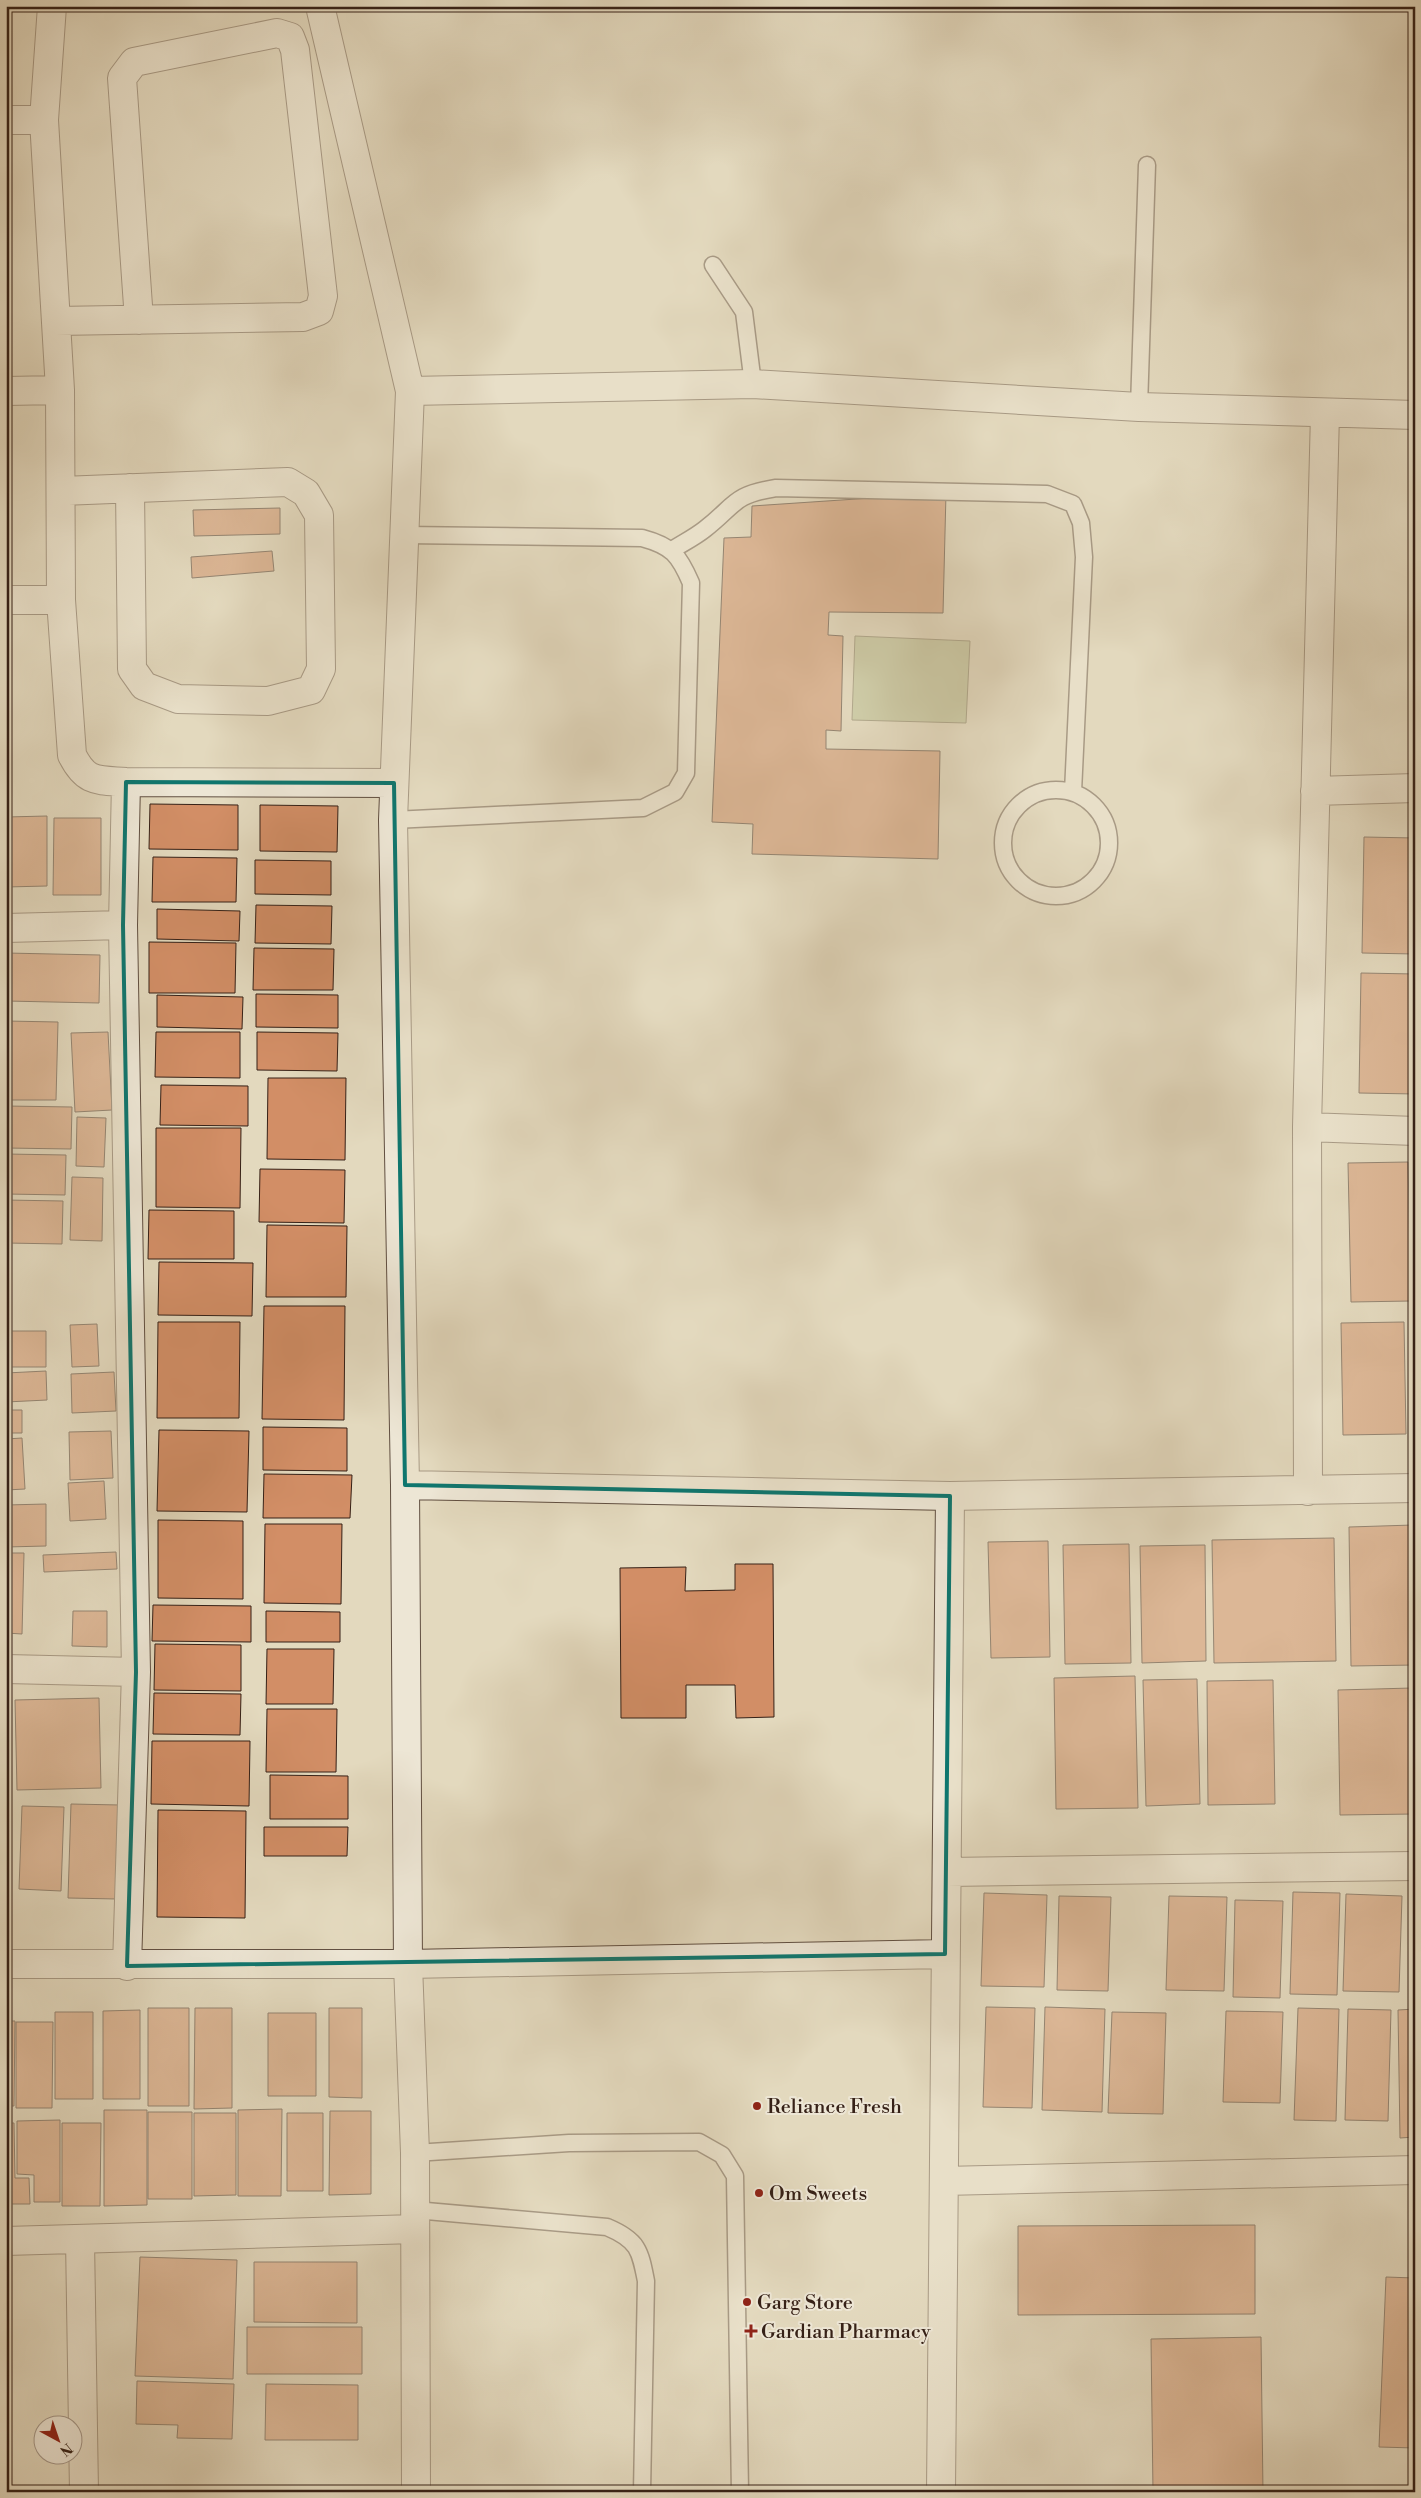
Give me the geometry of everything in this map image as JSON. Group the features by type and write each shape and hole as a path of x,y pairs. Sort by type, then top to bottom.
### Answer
{"street":[{"path":"52,6 44,120 60,390 62,491 61,600 72,755 80,772 92,780 126,782 394,784"},
{"path":"320,6 410,391 393,820 405,1485 408,1964 415,2153 416,2492"},
{"path":"56,321 139,320 303,317 319,311 323,296 295,50 290,37 277,33 134,62 122,78 139,320"},
{"path":"6,120 44,120"},
{"path":"410,391 753,384 1139,407 1325,414 1415,415"},
{"path":"6,391 60,390"},
{"path":"1308,1491 1307,1127 1325,414"},
{"path":"62,491 130,488 288,482 306,493 319,516 321,669 311,690 268,701 188,700 178,699 144,686 132,669 130,488"},
{"path":"6,600 61,600"},
{"path":"126,782 123,925 136,1672 127,1966"},
{"path":"1315,791 1415,788"},
{"path":"6,928 123,925"},
{"path":"1307,1127 1415,1131"},
{"path":"405,1485 950,1496 1415,1488"},
{"path":"942,2492 950,1496"},
{"path":"6,1668 136,1672"},
{"path":"947,1872 1415,1866"},
{"path":"6,1964 127,1966 408,1964 945,1954"},
{"path":"944,2181 1415,2170"},
{"path":"6,2241 80,2239 415,2220"},
{"path":"80,2239 84,2492"}],"lane":[{"path":"1139,407 1147,165"},
{"path":"712,265 744,312 753,384"},
{"path":"672,550 705,529 734,501 751,492 776,488 1047,494 1073,504 1081,523 1084,557 1073,792"},
{"path":"393,820 643,808 675,792 686,773 691,583 683,564 672,550 662,543 642,538 404,535"},
{"path":"1056,789 1073,792 1094,804 1106,822 1111,842 1106,863 1095,881 1077,892 1057,897 1036,893 1018,882 1007,864 1002,843 1006,823 1018,805 1036,793 1056,789"},
{"path":"415,2153 569,2143 699,2142 722,2156 735,2176 740,2492"},
{"path":"415,2220 607,2227 626,2235 640,2253 646,2281 642,2492"}],"highlighted area":[{"path":"126,782 394,783 405,1485 950,1496 945,1954 127,1966 136,1672 123,925"}],"green space":[{"path":"855,636 970,641 966,723 852,720"}],"building":[{"path":"946,493 943,613 829,612 828,635 843,636 841,731 826,730 826,749 940,751 938,859 752,854 753,824 712,822 724,538 751,537 752,506"},
{"path":"280,508 280,534 194,536 193,510"},
{"path":"272,551 274,571 192,578 191,557"},
{"path":"150,804 238,805 238,850 149,849"},
{"path":"260,805 338,806 337,852 260,851"},
{"path":"47,816 47,886 6,887 6,817"},
{"path":"54,818 101,818 101,895 53,895"},
{"path":"1364,837 1415,838 1415,954 1362,953"},
{"path":"153,857 237,858 236,902 152,902"},
{"path":"255,860 331,861 331,895 255,894"},
{"path":"256,905 332,906 331,944 255,943"},
{"path":"157,909 240,911 239,941 157,939"},
{"path":"149,942 236,943 235,993 149,993"},
{"path":"254,948 334,949 333,990 253,990"},
{"path":"6,953 100,955 99,1003 6,1001"},
{"path":"1361,973 1415,974 1415,1094 1359,1093"},
{"path":"256,994 338,995 338,1028 256,1027"},
{"path":"157,995 243,997 242,1029 157,1027"},
{"path":"6,1021 58,1022 56,1100 6,1100"},
{"path":"108,1032 112,1110 75,1112 71,1033"},
{"path":"156,1032 240,1032 240,1078 155,1077"},
{"path":"257,1032 338,1033 337,1071 257,1070"},
{"path":"268,1078 346,1078 345,1160 267,1159"},
{"path":"161,1085 248,1086 248,1126 160,1125"},
{"path":"6,1106 72,1107 71,1149 6,1148"},
{"path":"77,1117 106,1118 104,1167 76,1166"},
{"path":"156,1128 241,1128 240,1208 156,1207"},
{"path":"6,1154 66,1155 65,1195 6,1194"},
{"path":"1408,1162 1411,1301 1351,1302 1348,1163"},
{"path":"260,1169 345,1170 344,1223 259,1222"},
{"path":"72,1177 103,1178 102,1241 70,1240"},
{"path":"6,1200 63,1201 62,1244 6,1243"},
{"path":"149,1210 234,1211 234,1259 148,1259"},
{"path":"267,1225 347,1226 346,1297 266,1297"},
{"path":"6,1248 10,1248 9,1296 6,1296"},
{"path":"159,1262 253,1263 252,1316 158,1315"},
{"path":"264,1306 345,1306 344,1420 262,1419"},
{"path":"158,1322 240,1322 239,1418 157,1418"},
{"path":"1404,1322 1406,1434 1343,1435 1341,1323"},
{"path":"97,1324 99,1366 72,1367 70,1325"},
{"path":"6,1331 46,1331 46,1367 6,1367"},
{"path":"46,1371 47,1400 6,1402 6,1373"},
{"path":"114,1372 116,1411 72,1413 71,1374"},
{"path":"6,1410 22,1410 22,1433 6,1433"},
{"path":"263,1427 347,1428 347,1471 263,1470"},
{"path":"159,1430 249,1431 247,1512 157,1511"},
{"path":"111,1431 113,1478 70,1480 69,1432"},
{"path":"22,1438 25,1489 6,1490 6,1439"},
{"path":"264,1474 352,1475 350,1518 263,1518"},
{"path":"104,1481 106,1519 70,1521 68,1483"},
{"path":"46,1504 46,1546 6,1547 6,1505"},
{"path":"158,1520 243,1521 243,1599 158,1598"},
{"path":"265,1524 342,1524 341,1604 264,1603"},
{"path":"1413,1525 1415,1665 1351,1666 1349,1527"},
{"path":"1334,1538 1336,1661 1214,1663 1212,1540"},
{"path":"1048,1541 1050,1657 991,1658 988,1542"},
{"path":"1129,1544 1131,1663 1065,1664 1063,1545"},
{"path":"1205,1545 1206,1661 1142,1663 1140,1546"},
{"path":"116,1552 117,1569 44,1572 43,1555"},
{"path":"6,1553 24,1553 22,1634 6,1633"},
{"path":"735,1564 773,1564 774,1717 736,1718 735,1685 686,1685 686,1718 621,1718 620,1568 686,1567 685,1591 735,1590"},
{"path":"153,1605 251,1606 251,1642 152,1641"},
{"path":"73,1611 107,1611 107,1647 72,1646"},
{"path":"266,1611 340,1612 340,1642 266,1642"},
{"path":"155,1644 241,1645 241,1691 154,1690"},
{"path":"267,1649 334,1649 333,1704 266,1704"},
{"path":"1135,1676 1138,1808 1056,1809 1054,1678"},
{"path":"1197,1679 1200,1804 1146,1806 1143,1680"},
{"path":"1273,1680 1275,1804 1208,1805 1207,1681"},
{"path":"1412,1688 1414,1814 1340,1815 1338,1690"},
{"path":"154,1693 241,1694 240,1735 153,1734"},
{"path":"99,1698 101,1788 17,1790 15,1700"},
{"path":"7,1701 9,1781 6,1781"},
{"path":"267,1709 337,1709 336,1772 266,1772"},
{"path":"152,1741 250,1741 249,1806 151,1804"},
{"path":"270,1775 348,1776 348,1819 270,1819"},
{"path":"71,1804 120,1805 117,1899 68,1898"},
{"path":"22,1806 64,1807 61,1891 19,1889"},
{"path":"6,1810 11,1810 10,1889 6,1889"},
{"path":"158,1810 246,1811 245,1918 157,1917"},
{"path":"264,1827 348,1827 347,1856 264,1856"},
{"path":"1293,1892 1340,1893 1337,1995 1290,1994"},
{"path":"984,1893 1047,1895 1044,1987 981,1986"},
{"path":"1346,1894 1402,1896 1399,1992 1343,1991"},
{"path":"1059,1896 1111,1897 1108,1991 1057,1990"},
{"path":"1169,1896 1227,1897 1224,1991 1166,1990"},
{"path":"1235,1900 1283,1901 1280,1998 1233,1997"},
{"path":"986,2007 1035,2008 1032,2108 983,2107"},
{"path":"1045,2007 1105,2009 1102,2112 1042,2110"},
{"path":"148,2008 189,2008 189,2106 148,2106"},
{"path":"195,2008 232,2008 232,2108 194,2109"},
{"path":"329,2008 362,2008 362,2098 329,2097"},
{"path":"1298,2008 1339,2009 1336,2121 1294,2120"},
{"path":"1348,2009 1391,2010 1388,2121 1345,2120"},
{"path":"1415,2009 1415,2137 1400,2138 1398,2010"},
{"path":"140,2010 140,2099 103,2099 103,2011"},
{"path":"1226,2011 1283,2012 1280,2103 1223,2102"},
{"path":"55,2012 93,2012 93,2099 55,2099"},
{"path":"1112,2012 1166,2013 1163,2114 1108,2113"},
{"path":"268,2013 316,2013 316,2096 268,2096"},
{"path":"6,2021 15,2021 14,2106 6,2106"},
{"path":"16,2022 53,2022 52,2108 16,2108"},
{"path":"282,2109 281,2196 238,2196 238,2110"},
{"path":"104,2110 147,2110 147,2205 104,2206"},
{"path":"330,2111 371,2111 371,2194 329,2195"},
{"path":"148,2112 192,2112 192,2199 148,2199"},
{"path":"194,2113 236,2113 236,2195 194,2196"},
{"path":"287,2113 323,2113 323,2191 287,2191"},
{"path":"60,2120 60,2202 34,2202 34,2175 17,2174 17,2121"},
{"path":"6,2123 14,2123 15,2178 29,2178 30,2204 6,2204"},
{"path":"62,2123 101,2123 100,2206 62,2206"},
{"path":"1255,2225 1255,2314 1018,2315 1018,2226"},
{"path":"140,2257 237,2260 233,2379 135,2376"},
{"path":"1415,2258 1415,2448 1379,2447 1386,2277 1414,2278"},
{"path":"254,2262 357,2262 357,2323 254,2322"},
{"path":"247,2327 362,2327 362,2374 247,2374"},
{"path":"1261,2337 1263,2492 1153,2492 1151,2339"},
{"path":"7,2370 7,2492 6,2492"},
{"path":"137,2381 234,2384 232,2439 177,2438 178,2425 136,2424"},
{"path":"266,2384 358,2385 358,2440 265,2440"}],"place":[{"name":"Reliance Fresh","path":"757,2106"},
{"name":"Om Sweets","path":"759,2193"},
{"name":"Garg Store","path":"747,2302"},
{"name":"Gardian Pharmacy","path":"751,2331"}]}
